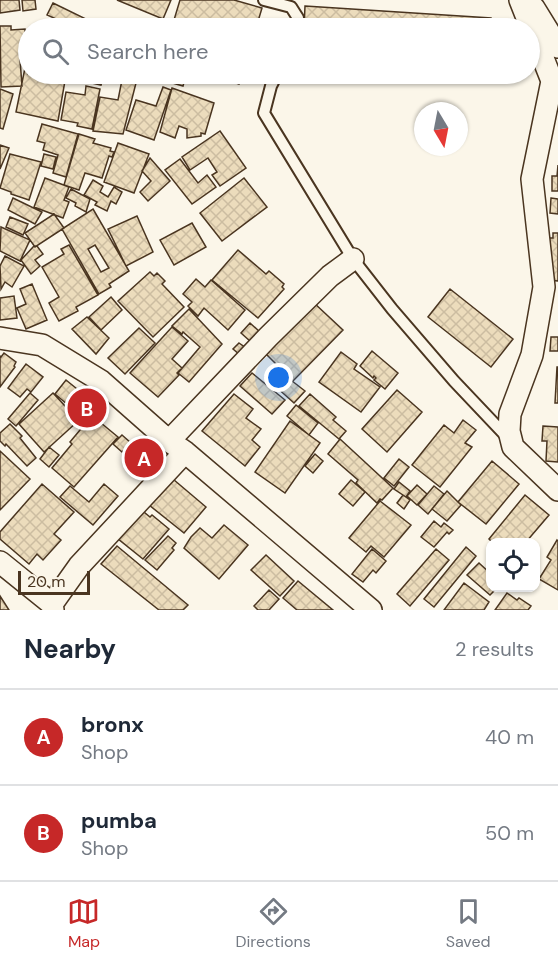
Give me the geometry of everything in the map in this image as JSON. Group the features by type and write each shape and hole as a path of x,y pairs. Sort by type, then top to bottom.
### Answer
{"street":[{"path":"520,0 527,18"},
{"path":"529,0 558,47"},
{"path":"540,51 552,81 532,179 544,287 532,355 510,414 509,425 513,447 558,490"},
{"path":"0,562 53,607 79,566 177,447 322,284 353,260"},
{"path":"0,338 42,345 101,381 371,610"}],"lane":[{"path":"264,0 291,7 298,18"},
{"path":"272,84 264,113 353,260 454,381 511,441"}],"building":[{"path":"0,0 19,0 20,10 0,13"},
{"path":"22,0 35,0 36,9 23,11"},
{"path":"117,0 171,0 163,18"},
{"path":"180,0 234,0 262,8 259,18 175,18"},
{"path":"53,3 84,18 54,18 47,15"},
{"path":"305,6 491,18 304,18"},
{"path":"0,26 11,26 11,30 18,30 18,84 22,86 1,87"},
{"path":"22,84 64,84 58,121 16,112"},
{"path":"121,84 136,84 123,134 93,131 100,97 118,100"},
{"path":"86,86 100,89 92,129 77,126 78,123 61,120 66,92 85,95"},
{"path":"163,87 171,90 154,140 126,130 136,100 156,106"},
{"path":"172,88 214,103 205,134 201,133 201,136 187,138 187,129 179,126 175,138 160,132"},
{"path":"0,89 13,94 3,129 0,128"},
{"path":"42,124 78,134 66,177 53,173 58,155 43,150 45,143 37,141"},
{"path":"220,131 246,168 220,186 212,175 217,172 208,158 190,170 182,157"},
{"path":"79,134 95,139 93,143 111,148 110,151 114,152 112,157 109,156 102,178 85,173 79,190 64,185"},
{"path":"118,143 149,154 134,193 104,182"},
{"path":"0,145 9,148 0,169"},
{"path":"10,154 41,162 29,200 0,188"},
{"path":"44,154 56,157 53,169 41,166"},
{"path":"150,158 170,181 148,201 140,192 151,181 142,171"},
{"path":"180,159 198,183 207,175 216,187 192,204 165,170"},
{"path":"558,165 558,191 552,191 552,176 557,176"},
{"path":"45,178 69,187 64,200 69,202 63,218 34,207"},
{"path":"244,178 267,207 222,241 200,213"},
{"path":"93,180 103,186 100,192 108,197 114,187 122,192 116,204 111,201 107,211 95,205 97,202 84,195"},
{"path":"71,189 90,199 86,212 66,198"},
{"path":"13,198 42,212 35,224 8,210"},
{"path":"551,198 558,199 558,214 550,213"},
{"path":"93,209 129,271 109,284 111,287 99,294 62,229","holes":["95,245 109,268 101,272 88,249"]},
{"path":"54,214 64,228 35,247 25,233"},
{"path":"137,216 153,252 126,266 108,229"},
{"path":"10,217 28,224 23,235 6,227"},
{"path":"192,223 206,247 174,265 160,240"},
{"path":"1,227 30,240 20,261 0,251"},
{"path":"553,233 558,233 558,281 548,280 548,238 553,238"},
{"path":"69,245 98,295 76,307 78,311 59,321 49,303 59,297 42,267 64,254 61,249"},
{"path":"34,246 37,246 43,254 35,260 40,266 31,274 21,260"},
{"path":"238,250 266,274 269,271 284,284 282,287 284,289 258,318 212,280"},
{"path":"5,256 24,266 12,287 5,282 1,289 0,266"},
{"path":"150,272 154,276 157,273 165,281 162,284 184,307 153,337 118,301"},
{"path":"196,279 205,287 211,280 245,310 228,330 204,308 198,316 188,306 192,302 183,294"},
{"path":"32,284 47,320 26,329 17,308 26,304 20,289"},
{"path":"450,289 513,339 491,367 428,317"},
{"path":"14,296 17,318 0,320 0,298"},
{"path":"111,297 122,310 101,330 89,317"},
{"path":"313,302 343,330 293,381 266,354"},
{"path":"189,309 222,344 189,382 178,373 200,347 183,332 182,334 172,326"},
{"path":"87,317 109,338 96,354 72,329"},
{"path":"250,323 260,332 251,342 241,333"},
{"path":"172,327 188,341 172,359 182,368 177,373 179,375 158,397 130,373"},
{"path":"139,328 155,343 125,374 108,358"},
{"path":"551,337 558,337 558,351 550,351"},
{"path":"239,343 246,348 240,355 233,349"},
{"path":"372,351 398,373 385,389 374,380 376,378 374,376 373,378 360,366"},
{"path":"341,352 357,364 354,369 380,387 361,412 319,382"},
{"path":"4,353 16,362 15,367 0,387 0,356"},
{"path":"26,364 43,377 31,392 27,389 20,397 8,388"},
{"path":"274,367 305,391 294,403 265,377"},
{"path":"557,367 558,403 555,403"},
{"path":"252,373 285,400 272,414 240,386"},
{"path":"66,380 98,406 82,426 76,421 81,416 55,394"},
{"path":"397,390 422,412 387,452 362,429"},
{"path":"30,393 38,400 16,426 8,419"},
{"path":"53,393 77,419 75,421 77,422 44,452 19,424"},
{"path":"234,394 253,409 246,418 261,429 252,440 260,447 245,466 202,431"},
{"path":"310,394 336,417 333,420 346,431 339,439 299,406"},
{"path":"296,405 318,423 309,435 287,416"},
{"path":"95,418 118,437 74,487 52,468 85,424 88,426"},
{"path":"463,420 476,430 465,443 472,447 440,487 412,465 444,425 454,433"},
{"path":"290,421 320,443 285,493 255,472"},
{"path":"10,424 22,436 20,438 36,458 27,466 6,444 5,446 0,441 0,433"},
{"path":"543,426 558,427 558,462 546,461 547,441 542,441"},
{"path":"122,435 131,443 122,452 113,444"},
{"path":"340,439 393,488 382,500 380,499 377,503 356,483 358,480 328,454"},
{"path":"143,445 153,453 136,475 126,467"},
{"path":"49,447 59,455 49,467 40,459"},
{"path":"0,451 30,479 0,510"},
{"path":"315,454 323,461 313,473 305,466"},
{"path":"399,459 409,467 394,486 384,478"},
{"path":"492,461 519,484 486,524 458,502"},
{"path":"167,474 206,507 184,533 144,501"},
{"path":"351,480 365,492 353,506 339,494"},
{"path":"399,482 410,491 406,497 394,489"},
{"path":"42,484 74,512 54,534 61,540 43,560 37,554 29,564 0,539 0,532"},
{"path":"104,484 118,496 93,525 60,497 70,486 89,502"},
{"path":"417,485 427,494 417,505 407,496"},
{"path":"434,486 444,494 428,514 418,505"},
{"path":"447,491 461,505 447,521 432,509"},
{"path":"403,495 410,500 404,509 397,503"},
{"path":"525,495 549,515 529,538 490,538"},
{"path":"380,501 411,525 384,557 371,546 366,552 349,538"},
{"path":"139,508 169,529 143,559 117,538"},
{"path":"434,521 441,527 444,523 453,530 449,534 447,532 434,547 421,537"},
{"path":"224,525 248,545 219,579 184,548 200,528 212,538"},
{"path":"168,536 176,543 172,548 174,550 157,570 145,560"},
{"path":"557,540 558,590 540,580 551,560 547,557"},
{"path":"117,546 188,605 183,610 159,610 101,564"},
{"path":"466,547 476,556 434,607 424,599"},
{"path":"372,549 386,561 376,573 373,570 363,582 352,574"},
{"path":"436,549 449,560 410,606 397,594"},
{"path":"266,555 294,581 280,596 251,570"},
{"path":"479,563 486,569 486,592 467,575"},
{"path":"298,581 333,610 297,610 283,598"},
{"path":"464,583 489,602 484,610 444,610"},
{"path":"269,590 279,599 269,610 258,610 254,606"},
{"path":"507,593 531,606 528,610 495,610"},
{"path":"0,596 9,610 0,610"}],"place":[{"name":"pumba","path":"87,408"},
{"name":"bronx","path":"144,458"}]}
